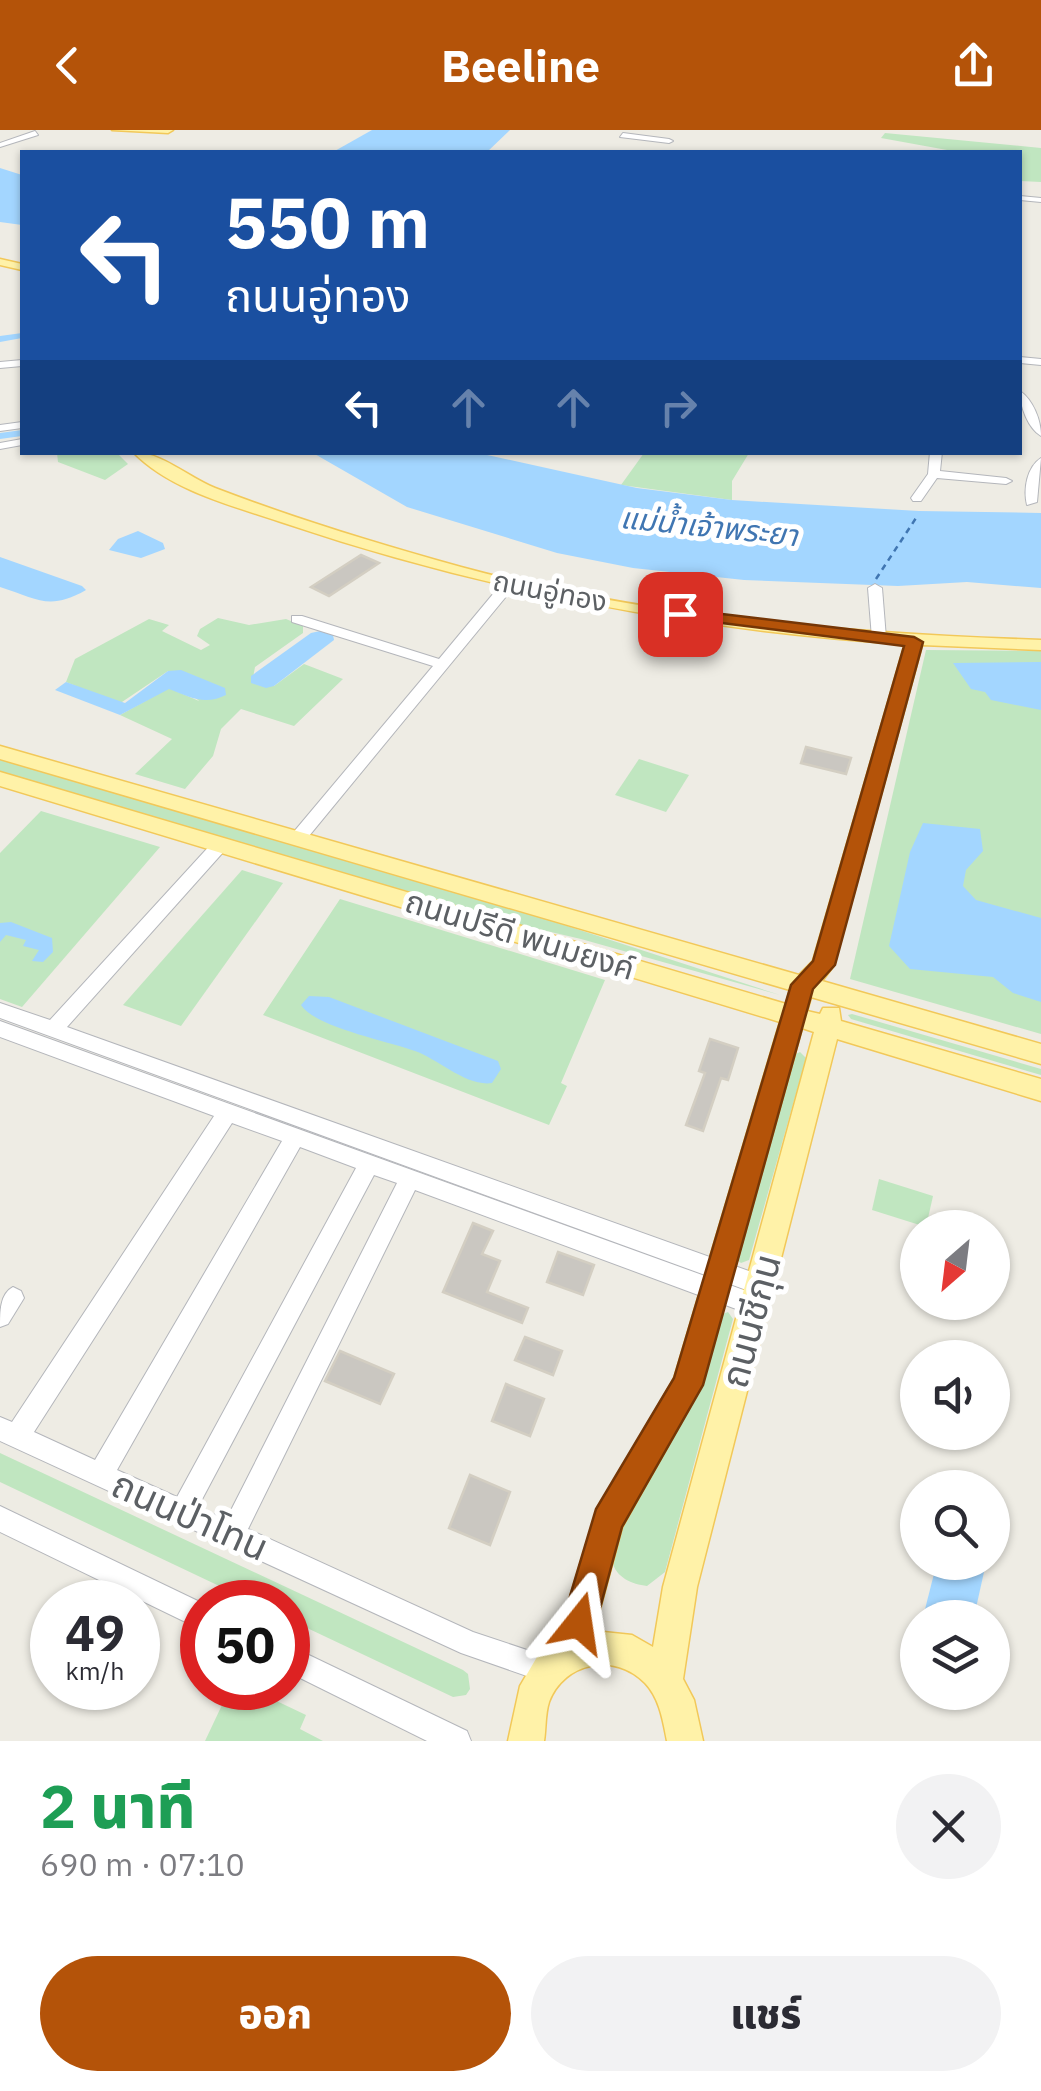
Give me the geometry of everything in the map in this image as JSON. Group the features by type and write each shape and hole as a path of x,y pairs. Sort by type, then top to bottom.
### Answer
{"main road":[{"path":"117,130 168,130"},
{"name":"ถนนอู่ทอง","path":"144,455 189,481 309,526 508,585 709,618 914,642 1041,644"},
{"name":"ถนนชีกุน","path":"526,1741 528,1711 559,1660 608,1521 688,1385 803,985 823,965 914,642"},
{"name":"ถนนปรีดี พนมยงค์","path":"0,752 1041,1054"},
{"name":"ถนนปรีดี พนมยงค์","path":"0,780 1041,1090"},
{"path":"823,965 836,995"},
{"name":"ถนนชีกุน","path":"665,1680 680,1587 836,995"},
{"path":"559,1660 600,1644 629,1650 665,1680 688,1738"}],"street":[{"path":"661,150 678,130"},
{"path":"0,145 40,133"},
{"path":"623,134 669,141"},
{"path":"1022,398 1041,433"},
{"path":"916,498 934,474 936,455"},
{"path":"1032,502 1031,483 1041,460"},
{"path":"934,474 1006,481"},
{"path":"298,838 508,585"},
{"path":"876,588 879,638"},
{"path":"296,619 442,664"},
{"path":"54,1030 220,846"},
{"path":"0,1010 717,1281"},
{"path":"0,1029 410,1179 757,1295"},
{"path":"8,1433 228,1112"},
{"path":"100,1475 295,1137"},
{"path":"182,1512 369,1164"},
{"path":"232,1535 410,1179"},
{"name":"ถนนป่าโทน","path":"8,1433 470,1644 559,1660"},
{"path":"0,1519 180,1606"},
{"path":"310,1669 457,1741"}],"green space":[{"path":"885,133 1041,148 1041,182 1022,181 1022,150 947,150 881,138"},
{"path":"57,455 119,455 128,464 105,480 58,462"},
{"path":"643,455 748,455 732,481 732,500 621,485"},
{"path":"218,618 249,625 286,619 303,626 303,633 255,667 252,683 274,686 304,664 343,679 294,726 241,709 221,729 213,756 185,789 135,774 172,739 120,715 169,688 199,701 168,671 119,704 66,682 75,659 149,619 169,625 162,631 201,650 210,645 197,636 200,629"},
{"path":"926,650 1041,651 1041,1034 850,979"},
{"path":"0,759 521,911 780,995 581,939 482,916 0,774"},
{"path":"639,759 689,775 666,812 615,795"},
{"path":"41,811 160,847 22,1007 0,999 0,853"},
{"path":"242,870 283,883 181,1026 123,1005"},
{"path":"340,899 605,980 561,1083 567,1086 549,1125 263,1015"},
{"path":"848,1015 1041,1069 1041,1075 851,1019"},
{"path":"800,1052 806,1058 749,1260 741,1263 737,1260 794,1055"},
{"path":"879,1179 933,1196 930,1210 900,1210 900,1219 872,1210"},
{"path":"728,1312 733,1319 665,1572 647,1586 636,1584 621,1576 612,1561 619,1527 692,1404 720,1315"},
{"path":"0,1453 271,1580 207,1580 0,1482"},
{"path":"310,1598 463,1670 468,1674 470,1689 466,1695 453,1697 310,1629"},
{"path":"220,1710 295,1710 306,1715 300,1729 323,1741 205,1741"}],"water":[{"path":"372,130 510,130 489,150 337,150"},
{"path":"0,168 20,174 20,225 0,222"},
{"name":"แม่น้ำเจ้าพระยา","path":"316,455 487,455 637,488 732,500 919,511 1041,513 1041,588 967,582 898,586 744,580 633,568 557,553 407,507"},
{"path":"138,531 163,543 165,549 141,558 109,550 118,539"},
{"path":"0,557 86,590 62,600 43,601 0,587"},
{"path":"311,633 333,635 334,640 274,686 266,688 251,683 251,676"},
{"path":"1041,662 1041,710 991,700 985,692 971,689 953,663"},
{"path":"181,670 225,688 226,695 204,700 169,689 120,715 55,690 66,682 125,703 168,671"},
{"path":"923,823 980,829 983,851 966,870 963,886 976,900 1041,918 1041,1002 1013,993 993,977 910,969 889,946 910,852"},
{"path":"11,922 52,938 53,952 43,962 32,961 39,950 23,946 26,940 6,935 0,942 0,923"},
{"path":"309,996 329,997 498,1061 501,1069 492,1083 473,1081 415,1051 321,1020 301,1005"},
{"path":"932,1580 982,1580 978,1600 927,1600"}],"building":[{"path":"361,555 379,563 329,596 311,587"},
{"path":"806,747 851,758 846,774 801,763"},
{"path":"710,1039 738,1048 728,1080 721,1078 703,1131 686,1125 705,1073 699,1071"},
{"path":"473,1223 493,1231 482,1254 500,1261 487,1292 528,1308 522,1323 443,1292"},
{"path":"558,1252 594,1265 583,1295 547,1282"},
{"path":"525,1337 562,1351 553,1375 515,1360"},
{"path":"340,1351 394,1374 380,1404 325,1381"},
{"path":"506,1384 544,1399 530,1436 492,1421"},
{"path":"470,1475 510,1492 490,1545 449,1528"}],"waterway":[{"path":"0,339 20,336"},
{"path":"0,436 20,433"}],"ferry route":[{"path":"876,579 918,515"}],"route":[{"path":"579,1623 608,1521 688,1385 803,985 823,965 914,642 680,614"}]}
